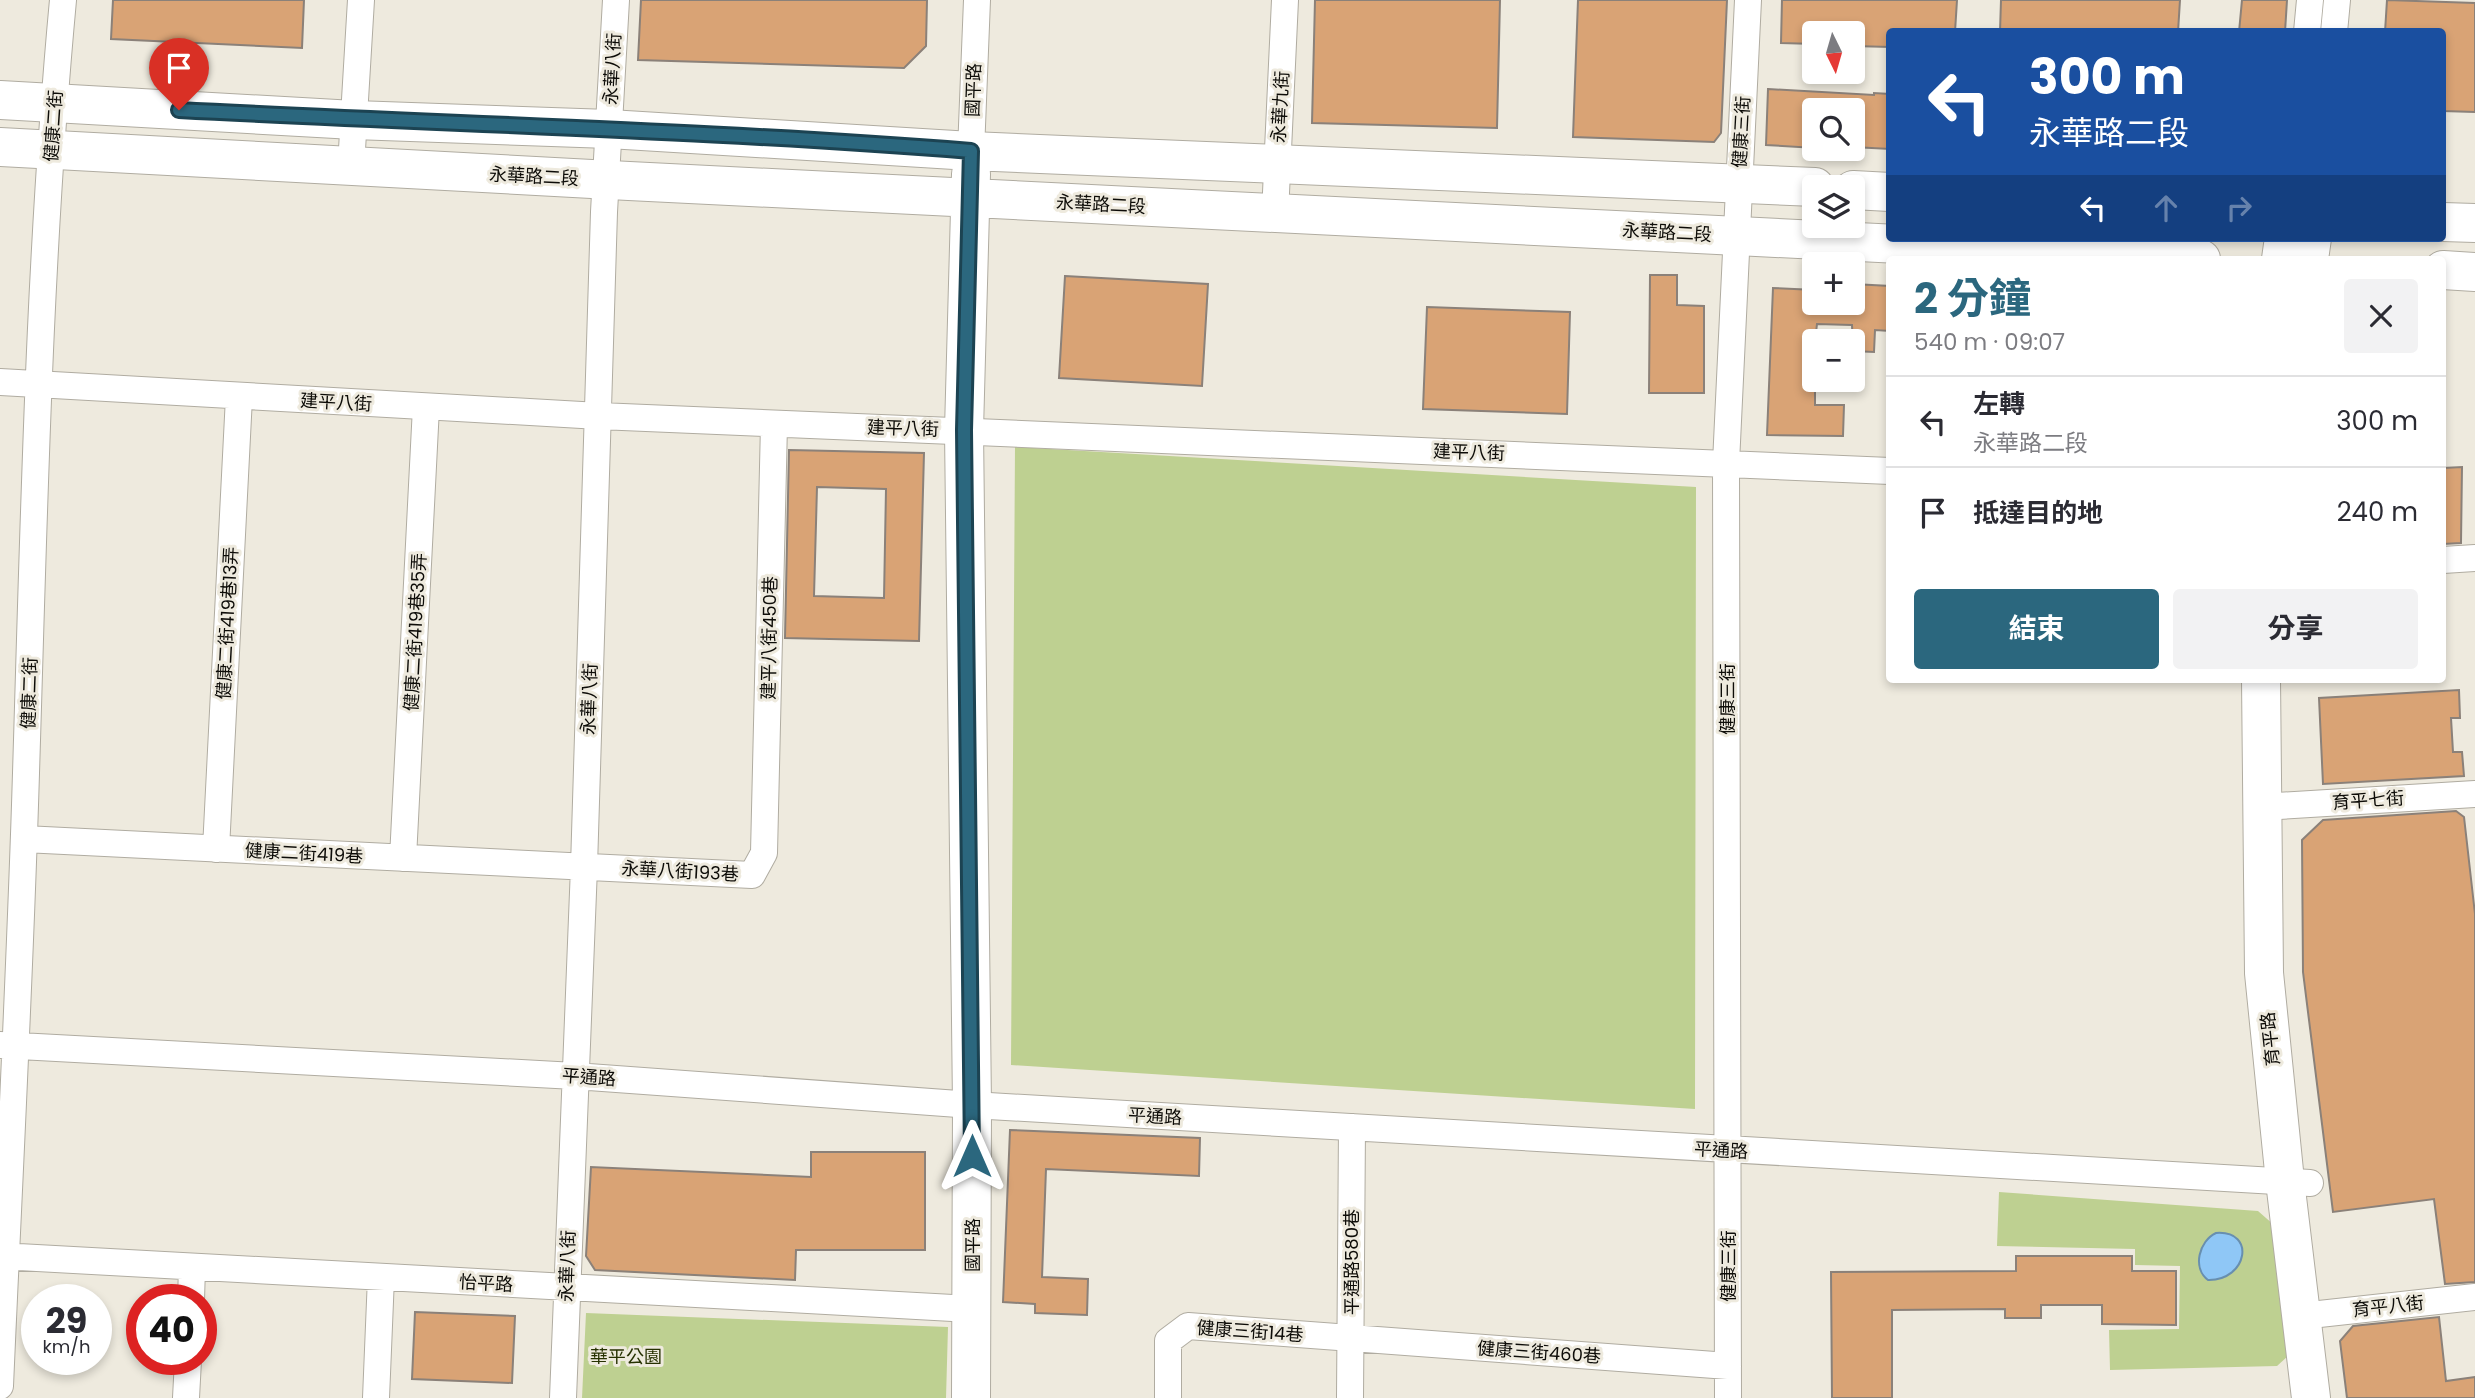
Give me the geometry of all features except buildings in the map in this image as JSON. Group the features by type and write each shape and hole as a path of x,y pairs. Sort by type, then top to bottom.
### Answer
{"street":[{"name":"健康二街","path":"0,1385 7,1045 24,839 38,384 51,149 63,0"},
{"path":"351,166 360,0"},
{"name":"永華八街","path":"563,1398 584,867 605,180 616,0"},
{"name":"國平路","path":"971,1398 972,1105 964,430 977,0"},
{"name":"永華九街","path":"1275,214 1285,0"},
{"name":"健康三街","path":"1728,1398 1726,463 1748,0"},
{"path":"2307,28 2310,0"},
{"path":"2334,28 2337,0"},
{"path":"0,100 354,120 609,129 971,151 1802,186"},
{"name":"永華路二段","path":"0,148 2144,256"},
{"path":"1865,191 1886,192"},
{"path":"2446,222 2475,223"},
{"path":"2446,270 2475,272"},
{"name":"建平八街","path":"0,382 599,416 1886,471"},
{"name":"健康二街419巷13弄","path":"216,849 239,397"},
{"name":"健康二街419巷35弄","path":"403,858 426,407"},
{"name":"建平八街450巷","path":"764,853 775,424"},
{"path":"2446,560 2475,558"},
{"name":"育平路","path":"2261,683 2289,975 2297,1182 2313,1315 2311,1398"},
{"name":"育平路","path":"2274,806 2287,683"},
{"name":"育平七街","path":"2274,806 2475,794"},
{"name":"健康二街419巷","path":"24,839 584,867"},
{"name":"永華八街193巷","path":"584,867 752,875 764,853"},
{"name":"平通路","path":"7,1045 575,1076 972,1105 2297,1182"},
{"name":"平通路580巷","path":"1350,1398 1352,1127"},
{"name":"怡平路","path":"3,1256 971,1310"},
{"path":"191,1284 192,1267"},
{"path":"376,1398 381,1277"},
{"name":"育平八街","path":"2313,1315 2475,1297"},
{"name":"育平路","path":"2313,1315 2336,1398"},
{"name":"健康三街14巷","path":"1168,1398 1168,1341 1188,1326 1351,1337"},
{"name":"健康三街460巷","path":"1351,1337 1728,1366"},
{"path":"186,1398 187,1375"}],"green space":[{"path":"1015,447 1696,487 1695,1109 1011,1065"},
{"path":"1999,1192 2258,1211 2274,1225 2289,1355 2277,1366 2110,1370 2109,1330 2179,1329 2180,1266 2135,1265 2135,1249 1997,1246"},
{"name":"華平公園","path":"586,1313 948,1327 946,1398 582,1398"}],"water":[{"path":"2216,1233 2229,1234 2238,1239 2242,1256 2231,1273 2208,1280 2200,1269 2200,1255 2205,1242"}],"route":[{"path":"179,110 354,120 609,129 971,151 964,430 972,1156"}]}
